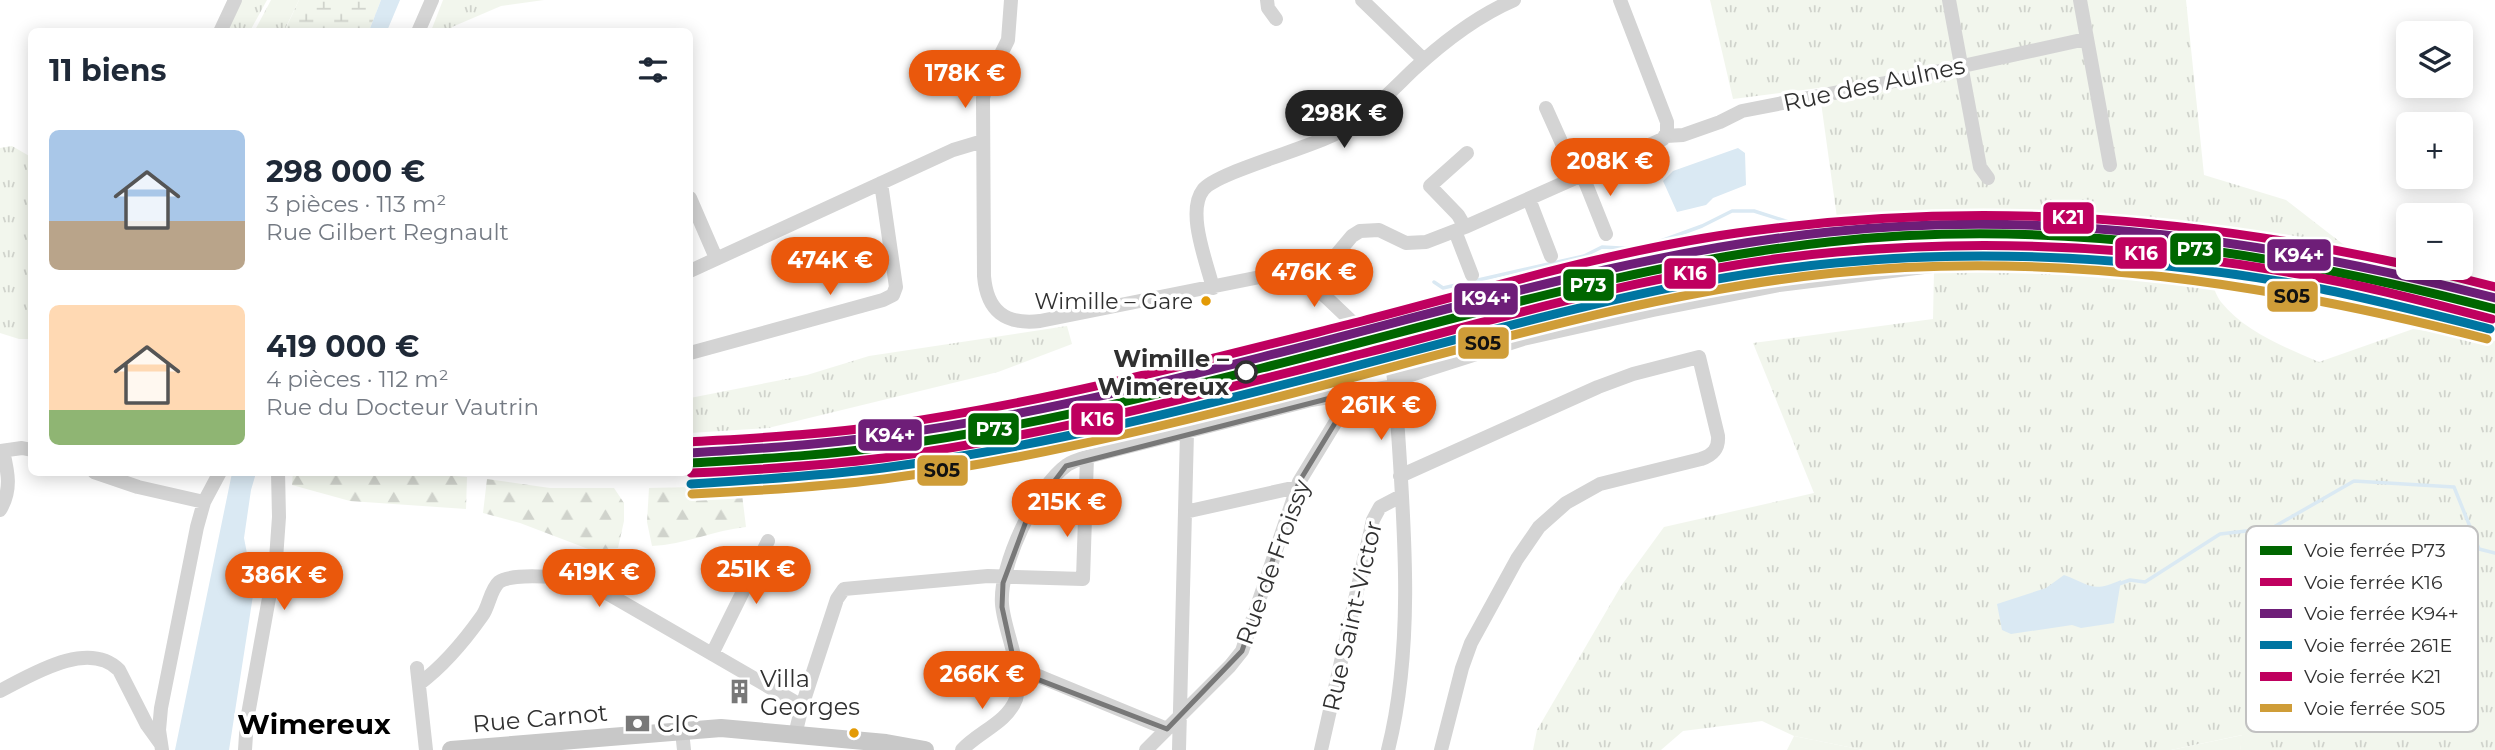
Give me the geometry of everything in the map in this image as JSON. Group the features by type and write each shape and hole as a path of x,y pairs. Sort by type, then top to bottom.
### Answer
{"main road":[{"name":"Rue Carnot","path":"451,750 592,744 682,731 725,728 871,746 911,746 925,750"}],"street":[{"path":"222,28 235,0"},
{"path":"420,28 432,0"},
{"path":"1011,0 1008,40 984,93 984,276 988,298 1000,313 1018,321 1040,321 1277,274 1296,277 1318,290 1385,352 1392,365 1405,580 1398,704 1388,750"},
{"path":"1267,0 1268,8 1276,19"},
{"path":"1362,0 1424,60"},
{"path":"1213,288 1196,217 1198,201 1205,187 1220,178 1321,141 1353,125 1424,60 1472,23 1514,0"},
{"path":"1620,0 1667,122 1666,136"},
{"path":"1949,0 1980,167 1988,178"},
{"path":"2080,0 2110,165"},
{"name":"Rue des Aulnes","path":"1318,290 1331,261 1352,236 1360,231 1379,229 1401,241 1416,244 1460,229 1658,143 1666,136 1683,135 1742,111 2087,39"},
{"path":"1546,108 1606,234"},
{"path":"693,270 953,150 983,141"},
{"path":"1467,153 1430,186 1458,215 1472,275"},
{"path":"693,352 891,297 896,292 896,287 881,183"},
{"path":"1529,199 1551,256"},
{"path":"693,205 716,258"},
{"path":"962,750 1008,712 1017,693 1016,671 1002,607 1005,577 1022,528 1041,495 1066,466 1087,457 1302,402 1395,383 1523,339 1779,285 1932,266"},
{"path":"1400,476 1607,383 1699,357 1718,436 1716,449 1711,455 1701,459 1616,479 1594,487 1561,506 1539,527 1511,568 1467,650 1441,750"},
{"name":"Rue de Froissy","path":"1146,750 1242,651 1301,477 1354,392"},
{"path":"1179,750 1187,432"},
{"path":"0,510 9,491 8,471 2,451 28,449"},
{"path":"795,735 837,599 845,589 922,581 1005,577 1083,579 1087,457"},
{"path":"106,476 138,487 204,502"},
{"path":"162,747 159,730 162,708 194,542 204,502 218,476"},
{"path":"245,750 246,725 276,559 278,476"},
{"path":"1185,512 1297,488"},
{"name":"Rue Saint-Victor","path":"1321,750 1373,520 1380,507 1401,496"},
{"path":"712,654 768,541"},
{"path":"419,684 433,673 482,616 498,584 514,578 564,577 586,582 802,706"},
{"path":"0,691 54,664 77,659 112,663 119,670 147,725 162,747"},
{"path":"417,668 426,750"},
{"path":"1016,671 1031,673 1167,729"},
{"path":"246,725 250,741 260,750"},
{"path":"682,731 684,750"}],"highlighted area":[{"path":"1354,392 1299,482 1242,651 1167,729 1016,671 1002,607 1003,583 1028,516 1066,466"}],"green space":[{"path":"240,0 267,0 252,28 226,28"},
{"path":"271,0 299,0 285,28 256,28"},
{"path":"299,0 381,0 370,28 286,28"},
{"path":"443,0 544,0 501,6 452,28 432,28"},
{"path":"1710,0 2186,0 2204,175 2286,200 2366,262 2283,243 2117,223 1949,219 1838,225 1819,88 1733,99"},
{"path":"12,146 28,155 28,339 0,333 0,148"},
{"path":"2005,264 2079,264 2212,282 2221,302 2242,322 2266,338 2319,362 2413,329 2495,341 2495,750 2240,750 2242,735 2171,750 1863,750 1794,736 1762,721 1683,731 1661,750 1533,750 1537,730 1621,586 1664,527 1814,493 1753,343 1933,319 1934,271"},
{"path":"1067,326 1072,344 998,372 768,428 693,433 693,397 807,375 869,356"},
{"path":"293,476 467,477 466,509 350,501 292,485"},
{"path":"487,479 550,488 614,488 624,503 624,521 618,548 591,550 520,523 483,513"},
{"path":"741,486 746,527 652,546 647,522 649,488"},
{"path":"2243,735 2240,750 2171,750"},
{"path":"1794,736 1863,750 1787,750"}],"shaded area":[{"path":"381,0 400,0 388,28 370,28"},
{"path":"1738,148 1745,153 1746,185 1713,198 1706,205 1677,212 1663,181 1673,171"},
{"path":"231,476 255,476 244,538 254,589 229,750 175,750"},
{"path":"2064,575 2097,587 2121,580 2114,623 2081,628 2072,625 2011,634 2002,630 1997,604 2046,588"}],"waterway":[{"path":"1434,282 1443,288 1584,256 1602,247 1639,249 1702,226 1732,211 1754,211 1795,224"},
{"path":"2275,526 2354,481 2454,487 2470,526"},
{"path":"2116,585 2130,580 2145,582 2220,534 2246,531"},
{"path":"2478,547 2495,553"}],"rail line":[{"name":"K21","path":"693,442 858,429 1003,406 1183,366 1595,260 1737,233 1823,223 1991,215 2074,218 2239,234 2396,263"},
{"name":"K94+","path":"693,453 859,439 1026,412 1262,357 1614,268 1685,253 1829,232 1997,224 2165,235 2331,261 2495,298"},
{"name":"P73","path":"693,463 859,450 1026,423 1168,391 1614,279 1685,264 1829,242 1913,235 1997,234 2081,237 2165,245 2331,271 2495,309"},
{"name":"K16","path":"693,473 859,461 1006,438 1188,398 1543,306 1659,279 1837,252 1954,246 2130,252 2246,265 2328,279 2492,319"},
{"name":"261E","path":"691,484 859,471 997,450 1166,414 1582,307 1708,281 1835,263 1952,256 2128,262 2302,285 2490,329"},
{"name":"S05","path":"692,494 860,482 1030,455 1222,411 1620,309 1762,282 1834,273 1917,267 1999,266 2081,269 2163,277 2325,302 2487,339"},
{"name":"K21","path":"2467,280 2495,287"}],"place":[{"name":"Wimille – Gare","path":"1206,301"},
{"name":"Wimille – Wimereux","path":"1246,372"},
{"name":"Villa Georges","path":"740,692"},
{"name":"CIC","path":"637,723"}],"district":[{"name":"Wimereux","path":"314,724"}]}
